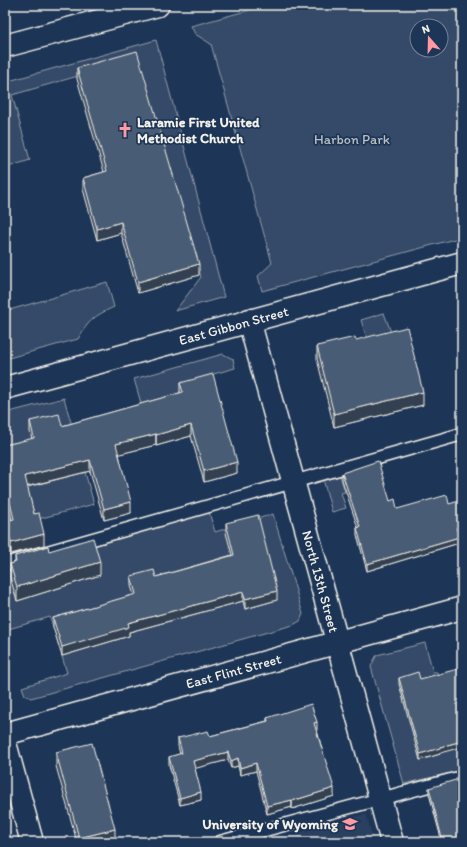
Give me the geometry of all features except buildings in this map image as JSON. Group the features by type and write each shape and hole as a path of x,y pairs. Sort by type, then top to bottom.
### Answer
{"street":[{"path":"5,46 158,5"},
{"name":"East Gibbon Street","path":"5,388 249,320 462,263"},
{"name":"North 13th Street","path":"249,320 392,842"},
{"name":"East Flint Street","path":"5,734 462,608"},
{"path":"5,743 32,842"}],"lane":[{"path":"5,564 462,434"},
{"path":"220,842 462,777"}],"shaded area":[{"name":"University of Wyoming","path":"366,814 374,842 300,842 297,833"}],"green space":[{"name":"Harbon Park","path":"268,5 462,5 462,237 262,291 258,276 272,263 211,44 195,34 191,26"},
{"path":"156,40 224,297 175,311 201,277 137,59 12,95 30,160 5,168 5,82"},
{"path":"107,282 114,307 101,313 93,319 85,327 78,339 5,359 5,308 6,311"},
{"path":"384,313 392,335 368,342 361,320"},
{"path":"223,354 233,359 235,368 203,377 205,385 179,392 180,401 143,410 134,379"},
{"path":"64,398 94,504 5,528 5,413"},
{"path":"340,475 345,492 341,493 346,508 332,512 323,479"},
{"path":"209,512 215,532 273,514 303,614 300,621 293,625 31,698 25,695 22,687 67,673 50,617 5,630 5,572"},
{"path":"425,643 433,672 437,672 462,764 462,770 404,784 371,667 377,655"}],"place":[{"name":"Laramie First United Methodist Church","path":"125,130"},
{"name":"University of Wyoming","path":"350,824"}]}
